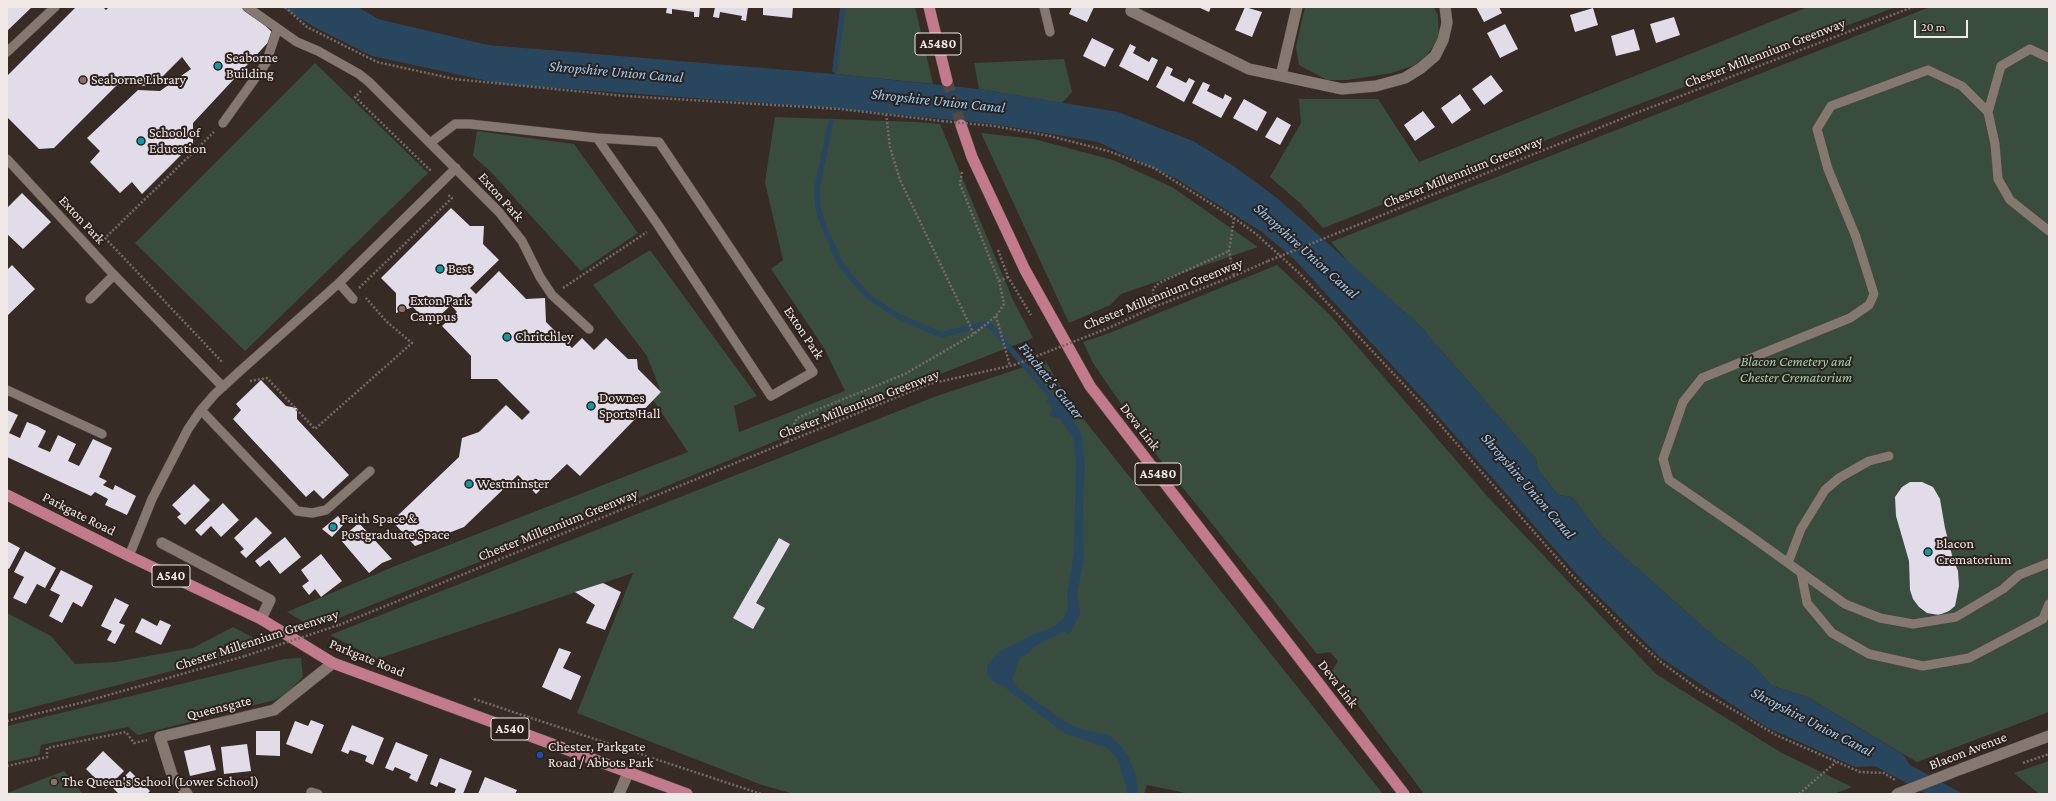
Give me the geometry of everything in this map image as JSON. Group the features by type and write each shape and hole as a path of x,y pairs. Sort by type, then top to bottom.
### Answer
{"main road":[{"name":"A5480","path":"929,7 947,81"},
{"name":"Deva Link","path":"961,125 972,157 1025,270 1090,386 1404,794"},
{"name":"Parkgate Road","path":"7,494 129,556 261,619 333,662 628,773 688,794"}],"street":[{"path":"1133,7 1132,11 1249,69 1342,89 1376,86 1405,78 1422,68 1435,56 1444,40 1447,23 1445,7"},
{"path":"1281,76 1297,7"},
{"path":"162,543 270,600 261,619"},
{"name":"Queensgate","path":"160,737 274,710 333,662"},
{"name":"Blacon Avenue","path":"1897,794 2049,736"},
{"path":"160,737 172,775 187,794"},
{"path":"619,794 628,773"}],"lane":[{"path":"7,52 55,7"},
{"name":"Exton Park","path":"247,7 277,30 359,74 369,82 499,212 522,241 540,277 552,295 590,329"},
{"path":"1044,7 1050,32"},
{"path":"223,123 266,63 277,30"},
{"path":"2049,58 2030,49 2001,66 1988,112 1995,144 1998,179 2010,200 2049,231"},
{"path":"1988,112 1962,86 1928,70 1831,106 1817,129 1828,169 1856,237 1874,294 1869,305 1850,318 1702,378 1683,402 1663,459 1669,480 1788,562 1845,604 1880,618 1913,624 1956,616 2002,589 2020,575 2049,563"},
{"name":"Exton Park","path":"430,143 455,124 470,124 597,138 659,142 814,372 771,396 658,225 597,138"},
{"name":"Exton Park","path":"7,159 92,252 223,387"},
{"path":"129,556 155,492 188,429 201,410 240,371 339,283 456,168"},
{"path":"90,299 114,275"},
{"path":"339,283 353,299"},
{"path":"7,390 102,434"},
{"path":"201,410 297,511 312,513 326,510 370,471"},
{"path":"1788,562 1801,529 1825,490 1839,478 1869,461 1889,456"},
{"path":"1800,572 1807,603 1832,633 1869,654 1923,666 1969,658 2043,619 2049,604"}],"path":[{"path":"285,7 307,27 377,62 462,80 624,96 886,114 994,126 1050,136 1108,151 1154,168 1234,218 1256,234 1299,273 1422,404 1570,573 1660,662 1736,712 1776,735 1860,772 1884,773 1896,780"},
{"name":"Chester Millennium Greenway","path":"7,721 84,702 245,656 339,625 929,384 1014,365 1111,327 1154,307 1624,118 1913,7"},
{"path":"240,371 250,381 268,378 315,429 412,343 387,322 358,289 452,198 432,178 435,174 355,97 369,82 377,62"},
{"path":"886,114 890,147 900,180 974,334"},
{"path":"92,252 223,123"},
{"path":"786,443 797,418 904,374 974,334 996,316 1004,304 999,282 960,184 962,169"},
{"path":"1234,218 1229,251 1234,276"},
{"path":"552,295 658,225"},
{"path":"105,238 223,363"},
{"path":"1154,307 1153,289 1159,283 1229,251"},
{"path":"999,282 1008,277"},
{"path":"996,316 1010,366"},
{"path":"471,699 478,699 761,794"},
{"path":"7,766 47,757 46,748 126,732 134,743 160,737"},
{"path":"1799,794 1836,762"}],"green space":[{"path":"843,7 915,7 933,84 835,74"},
{"path":"1305,7 1434,7 1438,16 1439,37 1427,55 1415,65 1392,73 1348,80 1327,80 1299,65 1296,47"},
{"path":"1808,7 1896,7 1610,115 1323,228 1301,204 1270,177 1301,123 1299,99 1378,99 1419,162"},
{"name":"Blacon Cemetery and Chester Crematorium","path":"1930,7 2049,7 2049,712 1917,762 1807,697 1772,686 1751,663 1718,640 1602,537 1572,497 1558,495 1538,470 1536,459 1418,324 1350,264 1331,242"},
{"path":"1064,59 1072,92 1062,103 979,89 974,63"},
{"path":"315,63 428,173 245,351 135,243"},
{"path":"775,117 940,124 1013,300 1033,338 894,392 599,514 314,628 287,612 395,566 688,452 653,400 661,392 647,356 593,285 650,250 757,396 734,406 739,432 845,391 824,348 771,269 783,260 765,182"},
{"path":"477,131 574,144 638,233 581,271 491,172 473,156"},
{"path":"981,133 1034,139 1113,160 1172,187 1258,247 1121,294 1110,305 1069,323"},
{"path":"1277,265 1330,315 1487,496 1656,674 1780,752 1852,787 1833,794 1424,794 1332,671 1338,661 1330,652 1317,654 1154,452 1093,363 1083,342 1107,334"},
{"path":"1045,360 1069,401 1383,794 1191,794 1147,785 1144,794 794,794 762,785 577,713 633,573 377,659 330,635 934,397"},
{"path":"7,613 51,636 75,664 115,662 193,648 233,627 265,644 233,655 7,714"},
{"path":"301,658 303,677 286,694 275,700 138,735 128,727 41,745 39,755 7,762 7,726 284,659"},
{"path":"2049,761 2049,794 2039,794 2014,773"},
{"name":"The Queen's School (Lower School)","path":"64,771 83,794 7,794 7,793"}],"water":[{"name":"Shropshire Union Canal","path":"281,7 358,7 378,19 488,45 835,74 979,89 1118,112 1193,141 1232,165 1277,198 1418,324 1536,459 1538,470 1558,495 1572,497 1602,537 1718,640 1751,663 1772,686 1807,697 1903,754 1910,765 1963,794 1927,794 1875,766 1855,767 1766,727 1661,658 1581,579 1423,399 1294,259 1262,232 1175,178 1098,142 993,124 832,108 502,84 372,56 318,29"},
{"path":"1060,394 1082,436 1085,465 1083,503 1084,559 1077,593 1080,614 1069,635 1064,631 1033,647 1031,651 1020,658 1012,680 1018,688 1067,723 1081,729 1109,735 1120,745 1128,756 1136,776 1138,794 1126,794 1127,788 1117,758 1107,748 1064,733 1002,685 995,683 987,674 987,666 997,653 1030,636 1053,627 1064,618 1068,607 1067,592 1074,554 1076,460 1073,438 1059,418 1050,416 1052,407 1046,401"}],"building":[{"path":"7,7 32,7 7,31"},
{"path":"76,7 103,7 106,10 109,7 246,7 275,35 193,123 193,143 142,194 132,182 120,193 90,162 100,151 87,138 138,90 160,91 191,69 182,57 153,86 117,85 54,148 39,149 7,117 7,76"},
{"path":"667,7 700,7 699,17 694,17 694,12 672,9 672,14 666,13"},
{"path":"715,7 748,7 746,21 741,20 742,16 720,12 719,18 713,17"},
{"path":"763,7 793,7 792,18 763,15"},
{"path":"1072,7 1094,7 1087,22 1069,14"},
{"path":"1198,7 1211,7 1209,12"},
{"path":"1245,7 1262,12 1252,37 1235,30"},
{"path":"1476,7 1499,7 1502,13 1484,22"},
{"path":"1593,8 1598,25 1575,32 1570,15"},
{"path":"1674,17 1680,35 1656,43 1650,24"},
{"path":"1505,24 1518,49 1500,58 1487,33"},
{"path":"1634,29 1640,50 1616,56 1611,36"},
{"path":"1092,38 1114,49 1105,67 1083,56"},
{"path":"1130,44 1136,47 1133,53 1149,62 1152,57 1158,60 1148,81 1119,66"},
{"path":"1167,66 1173,69 1170,75 1186,83 1189,78 1195,81 1184,102 1156,87"},
{"path":"1491,75 1503,91 1484,105 1472,89"},
{"path":"1203,82 1210,85 1207,91 1223,99 1225,94 1232,98 1221,118 1192,103"},
{"path":"1460,94 1471,110 1452,124 1441,108"},
{"path":"1244,99 1267,112 1257,131 1233,118"},
{"path":"1423,111 1435,127 1415,141 1404,125"},
{"path":"1277,117 1291,125 1280,145 1265,137"},
{"path":"22,193 51,222 23,249 7,234 7,208"},
{"path":"451,208 470,226 484,226 483,244 499,260 470,288 476,294 499,271 526,299 545,298 546,322 572,348 582,338 594,350 606,338 628,359 637,359 638,369 661,392 580,476 567,464 536,494 518,475 464,527 415,546 392,521 459,457 462,438 479,432 506,405 522,420 530,412 497,379 471,379 471,356 442,326 457,312 451,305 430,325 413,307 396,313 396,293 381,278"},
{"path":"12,265 35,289 8,315 7,270"},
{"path":"261,380 286,406 297,408 297,419 349,475 323,499 314,490 306,497 233,419 241,410 236,404"},
{"path":"7,410 18,415 9,433 20,438 27,422 37,426 46,431 38,447 50,452 58,435 76,444 68,461 79,466 93,439 112,448 99,477 107,481 103,485 113,490 115,485 136,496 127,515 105,505 108,499 95,492 91,496 7,457"},
{"name":"Blacon Crematorium","path":"1910,482 1922,482 1933,487 1940,499 1945,528 1953,559 1958,571 1959,586 1955,606 1949,611 1939,615 1927,613 1919,607 1913,599 1910,590 1909,561 1896,516 1895,497 1902,487"},
{"path":"194,484 210,500 185,525 177,517 181,514 172,505"},
{"path":"223,503 239,520 221,537 211,526 201,536 195,530"},
{"name":"Faith Space & Postgraduate Space","path":"338,516 344,524 332,537 322,529"},
{"path":"256,517 272,533 246,558 240,552 244,549 234,538"},
{"path":"359,523 392,559 382,563 369,573 340,539"},
{"path":"285,537 301,557 280,574 269,560 260,567 255,561"},
{"path":"779,538 790,544 756,603 765,608 753,629 733,618"},
{"path":"7,541 20,548 9,569 7,568"},
{"path":"25,551 56,568 45,588 37,584 26,604 13,598 24,577 14,572"},
{"path":"321,554 342,581 321,597 315,589 309,595 302,586 309,581 301,570"},
{"path":"61,570 93,586 82,607 73,602 62,623 49,616 60,595 50,590"},
{"path":"603,583 621,592 605,630 586,623 595,605 575,592"},
{"path":"115,598 129,605 119,623 125,625 115,644 107,640 112,631 101,626"},
{"path":"142,618 157,626 160,620 171,625 161,645 135,632"},
{"path":"559,648 571,652 563,668 581,676 571,700 542,687"},
{"path":"311,720 324,725 312,754 286,744 295,721 308,726"},
{"path":"352,725 384,738 373,765 365,761 367,756 350,750 348,754 341,751"},
{"path":"256,731 280,731 280,756 256,755"},
{"path":"396,742 428,755 417,782 409,778 411,774 395,767 393,771 385,768"},
{"path":"247,744 251,771 224,774 221,747"},
{"path":"210,745 216,770 190,776 184,751"},
{"path":"103,751 124,771 106,789 86,769"},
{"path":"440,758 472,771 463,794 454,794 456,789 439,782 437,787 430,784"},
{"path":"130,771 150,791 147,794 119,794 113,788"},
{"path":"485,777 517,790 515,794 478,794"}],"waterway":[{"name":"Finchett's Gutter","path":"835,70 843,7"},
{"name":"Finchett's Gutter","path":"831,121 817,188 818,207 822,222 840,263 854,281 870,298 898,316 941,335 988,323 1057,403"}],"tunnel":[{"path":"947,81 961,125"}],"place":[{"name":"Seaborne Building","path":"218,66"},
{"name":"Seaborne Library","path":"83,80"},
{"name":"School of Education","path":"141,141"},
{"name":"Best","path":"440,269"},
{"name":"Exton Park Campus","path":"402,309"},
{"name":"Chritchley","path":"507,337"},
{"name":"Downes Sports Hall","path":"591,406"},
{"name":"Westminster","path":"469,484"},
{"name":"Faith Space & Postgraduate Space","path":"333,527"},
{"name":"Blacon Crematorium","path":"1928,552"},
{"name":"Chester, Parkgate Road / Abbots Park","path":"540,755"},
{"name":"The Queen's School (Lower School)","path":"54,782"}]}
